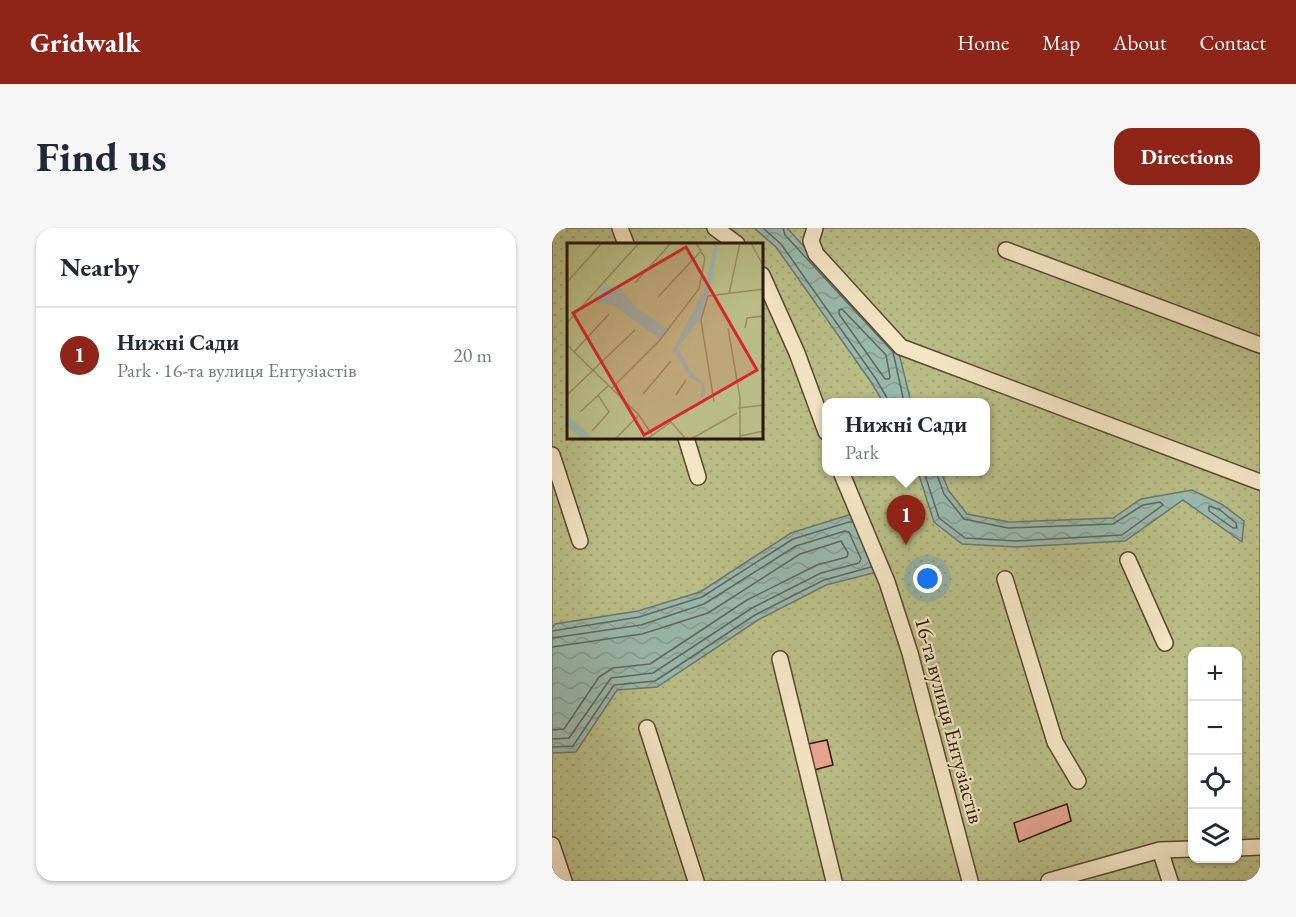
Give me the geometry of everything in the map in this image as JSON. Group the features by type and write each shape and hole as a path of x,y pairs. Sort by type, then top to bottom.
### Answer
{"street":[{"path":"620,228 626,243"},
{"path":"715,228 736,243"},
{"path":"815,228 812,241 816,254 901,347 1260,482"},
{"path":"1006,250 1260,345"},
{"path":"764,279 797,352 822,421"},
{"path":"687,440 698,477"},
{"path":"552,455 580,541"},
{"name":"16-та вулиця Ентузіастів","path":"843,476 887,582 910,652 970,881"},
{"path":"1128,561 1165,643"},
{"path":"1005,579 1055,742 1078,782"},
{"path":"780,658 834,881"},
{"path":"647,728 696,881"},
{"path":"552,845 564,881"},
{"path":"1242,848 1260,847"},
{"path":"1049,881 1160,850 1188,849"},
{"path":"1160,850 1170,881"}],"green space":[{"path":"552,228 1260,228 1260,881 552,881"}],"water":[{"path":"754,228 787,228 898,349 910,398 881,398 776,247"},
{"path":"919,476 943,476 949,491 967,514 1009,522 1113,518 1141,499 1192,490 1223,505 1244,521 1242,542 1183,500 1125,541 1016,547 962,544 934,522"},
{"path":"855,513 881,571 826,585 758,620 657,687 617,690 576,752 552,753 552,628 555,624 638,611 700,592 791,533"}],"building":[{"path":"827,740 833,765 814,770 808,744"},
{"path":"1067,804 1071,821 1019,842 1014,823"}],"place":[{"name":"Нижні Сади","path":"906,545"}]}
